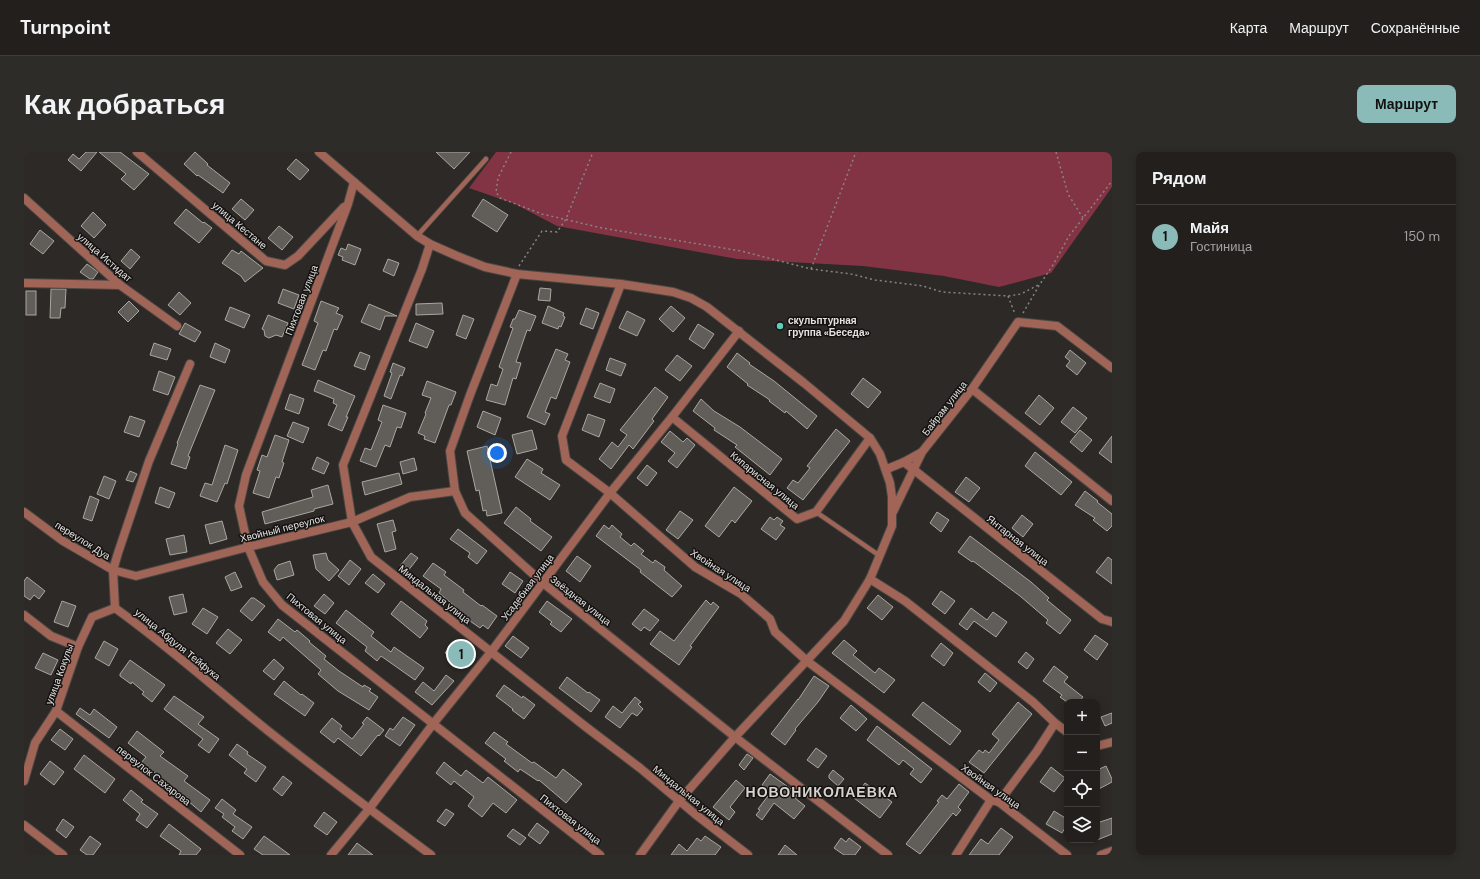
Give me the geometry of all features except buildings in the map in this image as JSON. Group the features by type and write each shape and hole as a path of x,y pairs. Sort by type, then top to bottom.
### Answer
{"street":[{"name":"улица Кестане","path":"137,152 266,261 285,265 298,256 348,204"},
{"path":"319,152 418,236 430,244 485,267 517,274 621,284 673,292 691,298 707,307 739,331 870,438 887,469 892,497 892,526 870,578 844,621 735,737 679,801 640,855"},
{"name":"Пихтовая улица","path":"354,182 348,204 246,475 238,506 248,547 263,582 282,604 600,855"},
{"name":"улица Истидат","path":"24,198 120,285 177,326"},
{"name":"Миндальная улица","path":"430,244 422,269 344,465 352,522 371,557 640,768 679,801 748,855"},
{"name":"Звёздная улица","path":"517,274 470,395 450,452 455,490 465,513 543,583 735,737 888,855"},
{"path":"24,283 120,285"},
{"name":"Хвойная улица","path":"621,284 562,436 566,460 610,494 695,567 717,579 747,599 770,619 775,632 806,661 991,800 999,802 1067,855"},
{"path":"1018,322 1057,326 1112,368"},
{"name":"Байрам улица","path":"893,512 922,452 972,389 1018,322"},
{"name":"Усадебная улица","path":"331,855 369,809 433,724 491,652 610,494 672,418 739,331"},
{"path":"115,608 113,570 149,461 190,364"},
{"path":"972,389 1112,501"},
{"name":"Кипарисная улица","path":"672,418 797,519 816,512"},
{"path":"816,512 870,438"},
{"path":"887,469 922,452"},
{"name":"Янтарная улица","path":"904,462 1102,619 1112,622"},
{"name":"Хвойный переулок","path":"113,570 136,576 352,522 410,497 455,490"},
{"name":"переулок Дуа","path":"24,512 63,541 113,570"},
{"path":"870,578 905,601 1033,702 1064,730"},
{"name":"улица Кокулы","path":"24,778 35,743 56,711 78,647 92,617 115,608"},
{"name":"улица Абдуля Тейфука","path":"115,608 146,630 267,730 431,855"},
{"path":"24,615 51,636 78,647"},
{"name":"переулок Сахарова","path":"56,711 240,855"},
{"path":"999,802 1037,751 1055,723"},
{"path":"1100,745 1112,742"},
{"path":"956,855 991,800"},
{"path":"24,825 63,855"},
{"path":"1101,855 1112,851"}],"lane":[{"path":"418,236 486,159"},
{"path":"816,512 880,556"}],"path":[{"path":"511,152 498,178 496,192 500,198 542,214 602,228 741,251 811,269 852,274 875,280 923,286 942,292 1008,296 1021,294 1040,284"},
{"path":"517,274 520,263 542,231 556,232 566,219 593,152"},
{"path":"811,269 856,152"},
{"path":"1056,152 1068,194 1083,218"},
{"path":"1018,322 1069,236 1112,181"},
{"path":"1008,296 1018,322"}],"shaded area":[{"path":"496,152 1112,152 1112,187 1051,273 999,287 944,276 863,266 737,259 557,226 515,204 469,188"}],"place":[{"name":"скульптурная группа «Беседа»","path":"780,326"},
{"name":"Майя","path":"461,654"}],"district":[{"name":"НОВОНИКОЛАЕВКА","path":"822,792"}]}
